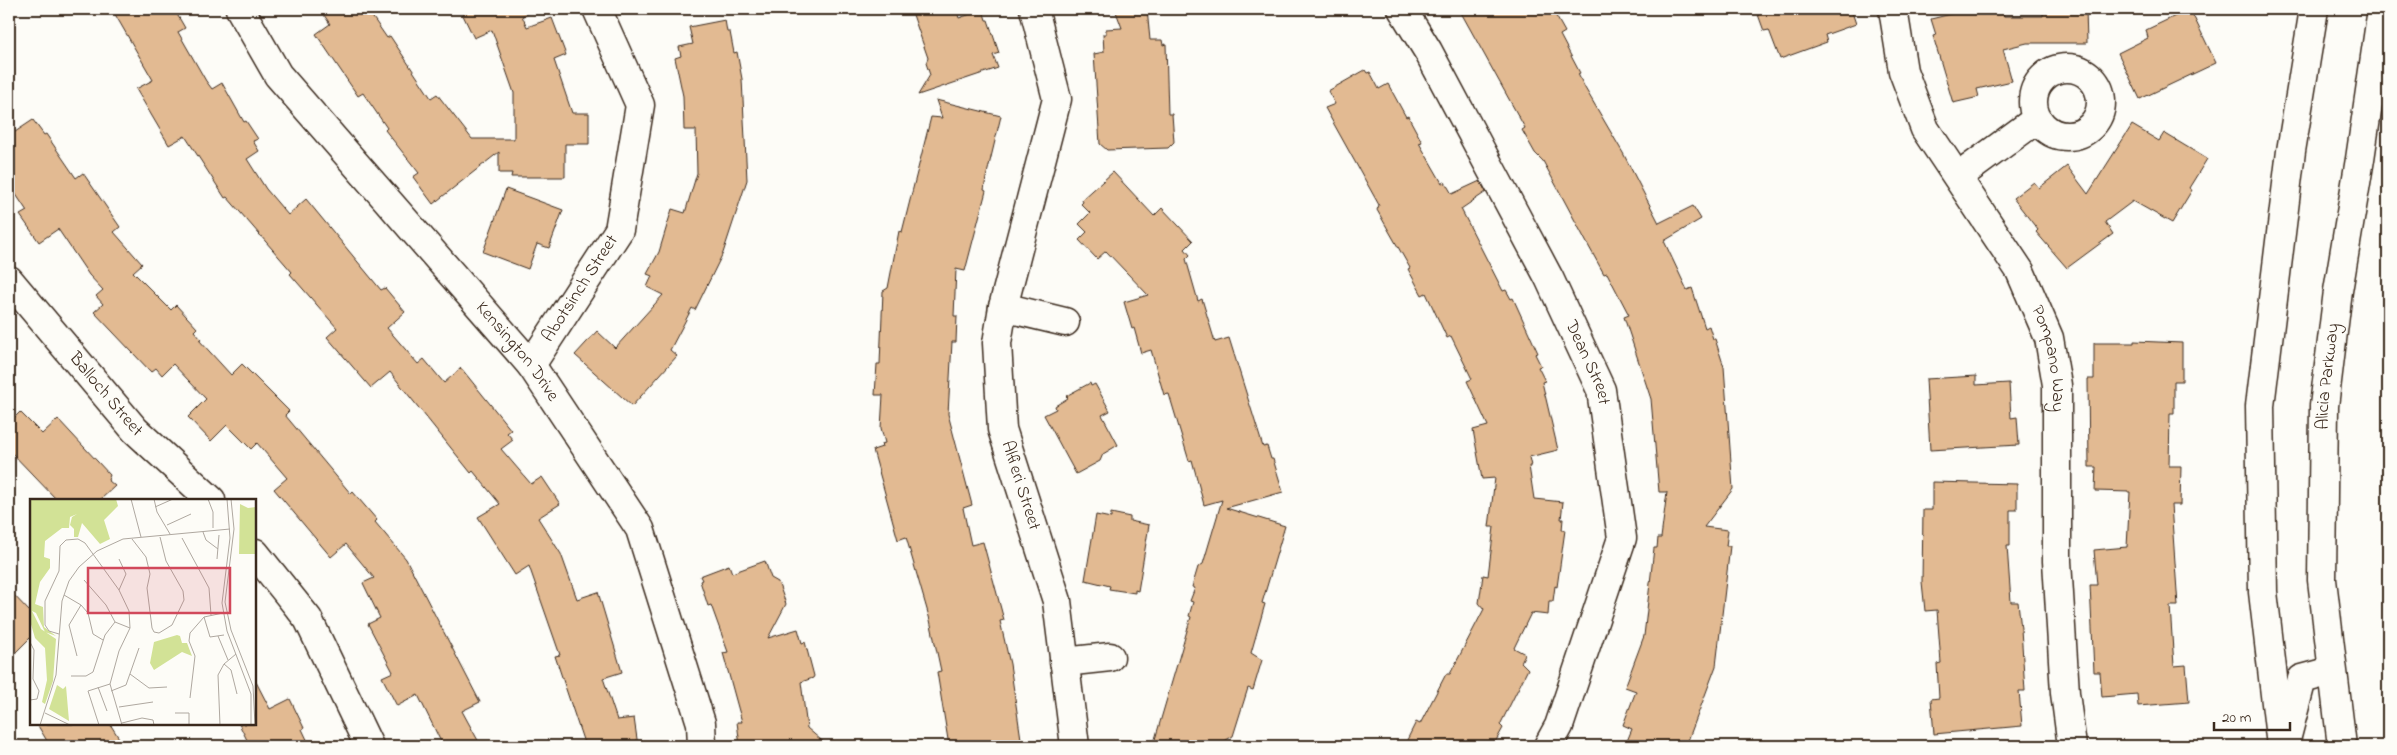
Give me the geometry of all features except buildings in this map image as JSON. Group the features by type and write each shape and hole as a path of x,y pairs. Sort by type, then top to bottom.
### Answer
{"street":[{"name":"Kensington Drive","path":"240,9 278,75 530,365 640,529 701,723 702,746"},
{"name":"Abotsinch Street","path":"530,365 619,230 640,105 597,9"},
{"name":"Alfieri Street","path":"1034,9 1057,99 1002,307 997,343 1002,429 1057,602 1075,746"},
{"name":"Dean Street","path":"1402,9 1428,50 1549,278 1601,390 1622,538 1558,726 1548,746"},
{"name":"Pompano Way","path":"1894,9 1903,71 1925,129 2020,271 2049,338 2057,385 2057,561 2065,693 2072,746"},
{"path":"2283,746 2263,592 2260,406 2291,151 2314,9"},
{"name":"Alicia Parkway","path":"2342,746 2322,580 2324,406 2338,291 2382,9"},
{"path":"1958,178 2037,119"},
{"name":"Balloch Street","path":"9,280 135,430 210,499"},
{"path":"1002,307 1065,322"},
{"path":"256,554 308,619 368,746"},
{"path":"1064,662 1110,657"},
{"path":"2283,746 2302,679 2332,671"}]}
